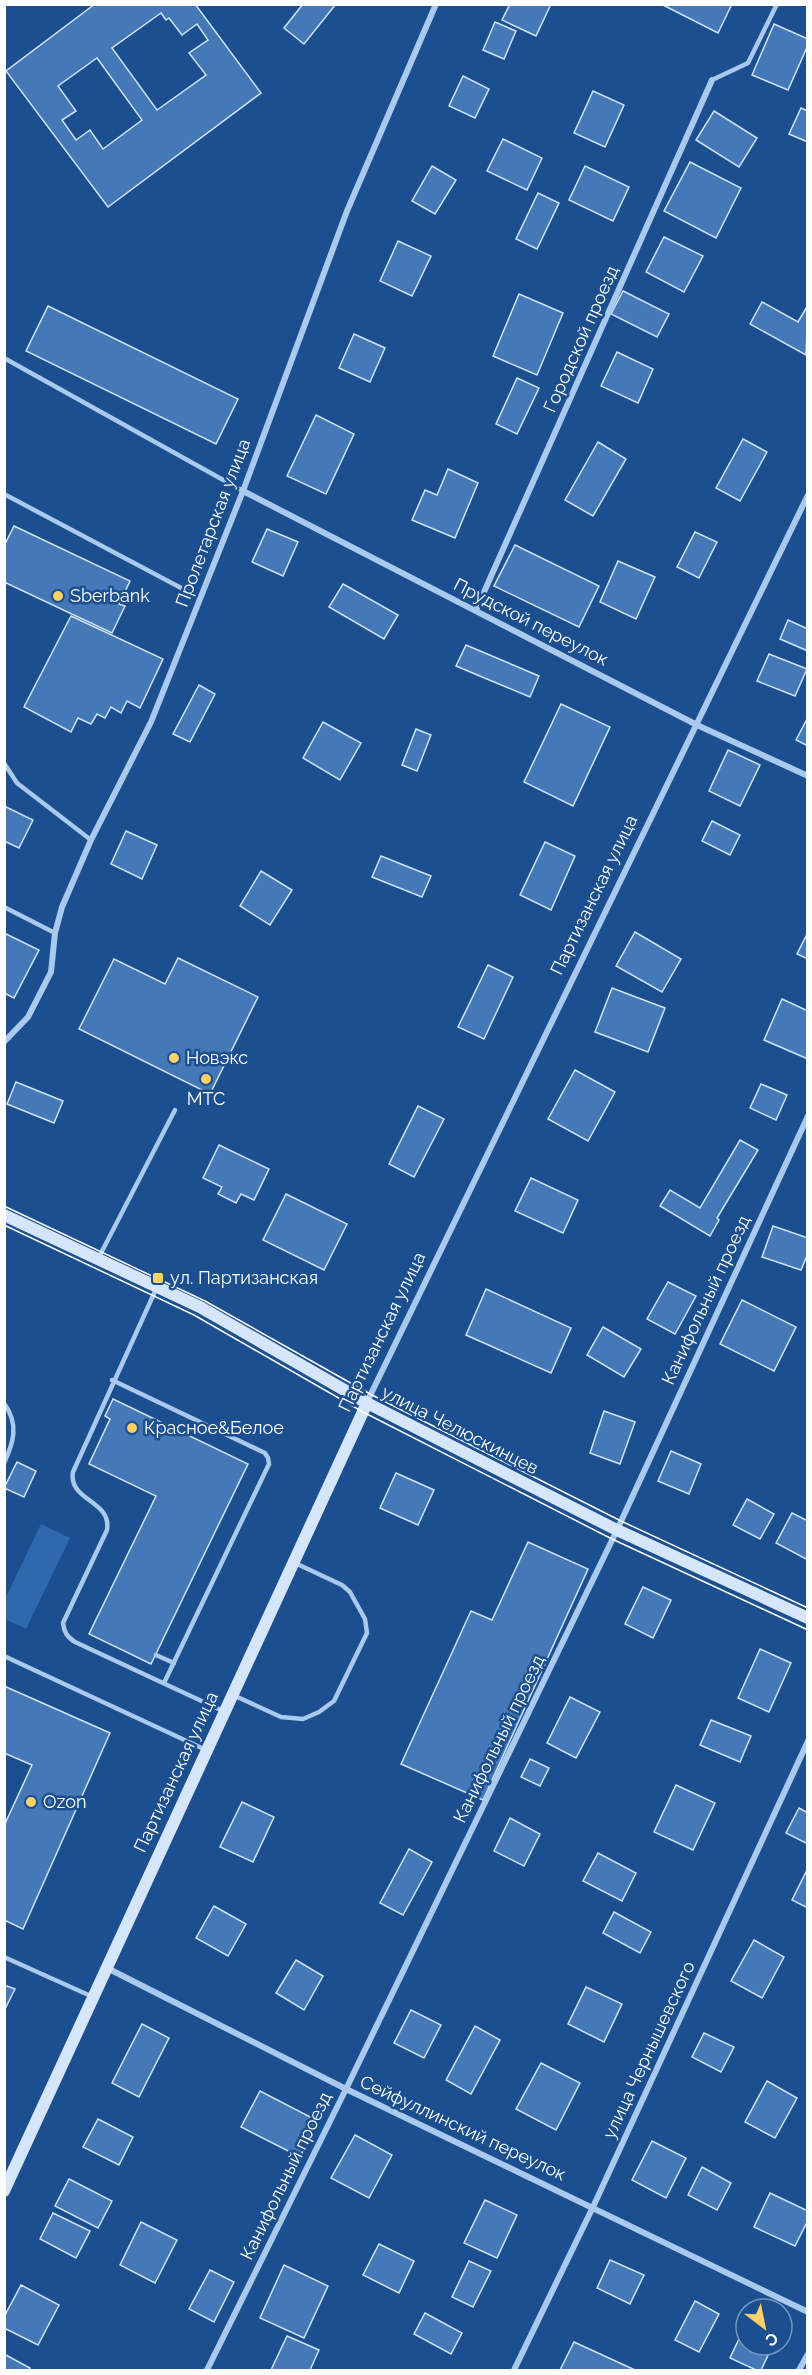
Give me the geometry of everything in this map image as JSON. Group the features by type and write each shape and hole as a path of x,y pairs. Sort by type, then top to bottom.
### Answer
{"main road":[{"name":"улица Челюскинцев","path":"4,1215 200,1307 367,1403 617,1530 807,1618"},
{"name":"Партизанская улица","path":"4,2191 8,2172 107,1968 367,1403"}],"street":[{"name":"Пролетарская улица","path":"6,1038 28,1017 51,972 62,907 91,840 151,722 243,491 347,211 436,4"},
{"name":"Городской проезд","path":"476,610 712,80"},
{"name":"Прудской переулок","path":"243,491 697,725 807,776"},
{"name":"Партизанская улица","path":"367,1403 807,495"},
{"name":"Канифольный проезд","path":"207,2370 617,1530 807,1116"},
{"name":"улица Чернышевского","path":"514,2370 593,2207 807,1742"},
{"name":"Сейфуллинский переулок","path":"107,1968 346,2089 807,2312"},
{"path":"799,2370 807,2354"}],"lane":[{"path":"712,80 748,63 777,4"},
{"path":"4,358 243,491"},
{"path":"4,494 200,598"},
{"path":"4,763 17,783 91,840"},
{"path":"4,907 56,933"},
{"path":"98,1259 175,1110"},
{"path":"156,1287 112,1380 72,1477 76,1490 104,1510 107,1516 107,1530 63,1623 63,1629 66,1635 75,1642 224,1711"},
{"path":"112,1380 265,1453 268,1458 269,1464 164,1683"},
{"path":"4,1403 11,1413 14,1436 4,1463"},
{"path":"232,1694 281,1717 303,1719 319,1712 334,1701 367,1633 365,1619 350,1592 342,1585 293,1562"},
{"path":"156,1655 174,1663"},
{"path":"4,1656 207,1750"},
{"path":"4,1957 93,1997"}],"shaded area":[{"path":"41,1524 70,1538 26,1629 5,1619 5,1599"}],"building":[{"path":"95,4 195,4 261,93 108,207 6,71","holes":["161,13 166,20 169,18 182,35 197,24 208,40 189,53 206,75 157,110 112,48","97,58 142,120 103,149 90,130 76,140 62,120 76,111 58,86"]},
{"path":"303,4 336,4 304,44 284,28"},
{"path":"510,4 551,4 536,36 502,20"},
{"path":"661,4 732,4 718,33"},
{"path":"495,22 516,31 504,59 483,50"},
{"path":"774,24 808,39 808,45 788,90 752,75"},
{"path":"463,76 489,89 475,118 449,106"},
{"path":"593,91 624,105 605,147 574,133"},
{"path":"801,108 808,111 808,142 789,134"},
{"path":"714,111 757,138 739,167 696,140"},
{"path":"503,139 542,158 527,190 487,171"},
{"path":"690,162 741,188 716,238 664,211"},
{"path":"432,166 456,180 435,214 412,201"},
{"path":"585,166 629,187 613,221 569,200"},
{"path":"538,193 559,203 537,249 516,239"},
{"path":"664,237 703,256 684,292 646,272"},
{"path":"398,241 431,256 412,296 380,281"},
{"path":"623,291 669,314 657,337 611,314"},
{"path":"519,294 563,313 537,375 493,356"},
{"path":"762,302 798,322 808,305 806,355 750,324"},
{"path":"48,306 238,399 216,444 26,351"},
{"path":"354,334 385,348 370,382 339,368"},
{"path":"617,352 653,369 638,403 601,386"},
{"path":"517,378 539,388 517,434 496,424"},
{"path":"316,415 354,434 326,494 287,476"},
{"path":"743,439 767,452 740,501 716,488"},
{"path":"598,442 626,459 593,516 565,500"},
{"path":"448,469 478,483 455,538 412,520 425,490 437,495"},
{"path":"14,526 130,581 119,604 125,606 112,633 4,582 4,546"},
{"path":"267,529 298,542 283,576 252,562"},
{"path":"695,532 717,542 699,578 677,567"},
{"path":"515,545 599,586 579,627 494,586"},
{"path":"618,561 655,577 636,619 600,602"},
{"path":"343,584 398,615 384,639 329,607"},
{"path":"71,616 163,659 140,708 127,701 121,713 111,707 105,718 97,714 91,724 78,718 71,732 24,707"},
{"path":"788,620 808,629 808,651 780,639"},
{"path":"466,645 539,676 530,697 456,666"},
{"path":"769,654 807,669 795,696 757,681"},
{"path":"199,685 215,694 190,742 173,734"},
{"path":"561,704 610,727 573,806 524,782"},
{"path":"808,717 808,746 796,740"},
{"path":"323,722 361,743 340,780 303,758"},
{"path":"416,729 431,735 417,771 402,765"},
{"path":"728,750 760,765 740,806 709,791"},
{"path":"4,806 33,820 19,848 4,841"},
{"path":"712,821 740,835 730,855 702,841"},
{"path":"126,831 157,845 142,879 111,864"},
{"path":"545,842 575,856 551,910 520,895"},
{"path":"381,856 431,876 422,897 372,877"},
{"path":"261,871 292,890 270,925 240,906"},
{"path":"635,932 681,959 662,992 616,966"},
{"path":"808,932 808,959 797,954"},
{"path":"4,933 39,950 14,998 4,993"},
{"path":"178,958 258,997 210,1094 79,1029 114,959 165,984"},
{"path":"488,965 513,977 484,1039 458,1027"},
{"path":"612,988 665,1008 648,1052 595,1032"},
{"path":"782,999 808,1011 808,1059 764,1040"},
{"path":"575,1070 615,1092 588,1141 548,1119"},
{"path":"16,1082 63,1101 54,1123 7,1104"},
{"path":"761,1084 787,1095 776,1120 750,1108"},
{"path":"418,1106 444,1119 414,1177 389,1164"},
{"path":"740,1140 758,1150 717,1218 719,1220 710,1236 660,1206 670,1190 700,1208"},
{"path":"219,1145 269,1169 254,1200 241,1194 236,1203 218,1194 222,1187 203,1178"},
{"path":"531,1178 578,1200 563,1233 515,1211"},
{"path":"286,1194 347,1224 324,1270 263,1240"},
{"path":"773,1226 808,1238 808,1253 801,1270 762,1257"},
{"path":"668,1282 696,1296 675,1334 647,1319"},
{"path":"486,1289 571,1328 551,1373 466,1335"},
{"path":"742,1300 796,1327 774,1371 720,1344"},
{"path":"603,1327 641,1349 624,1377 587,1355"},
{"path":"113,1399 248,1464 151,1664 89,1634 156,1496 89,1464 110,1419 105,1416"},
{"path":"604,1411 635,1422 620,1464 590,1453"},
{"path":"671,1451 701,1464 689,1494 658,1481"},
{"path":"17,1462 36,1471 24,1497 4,1488"},
{"path":"396,1473 434,1490 418,1525 380,1508"},
{"path":"747,1499 774,1514 760,1539 733,1525"},
{"path":"792,1513 808,1521 808,1560 776,1543"},
{"path":"528,1542 588,1569 483,1800 401,1764 471,1611 492,1620"},
{"path":"643,1587 671,1600 653,1638 625,1624"},
{"path":"760,1649 791,1663 769,1712 738,1698"},
{"path":"4,1686 110,1733 23,1929 4,1920 4,1826 32,1765 4,1753"},
{"path":"570,1697 600,1712 576,1758 547,1743"},
{"path":"711,1720 751,1736 740,1762 700,1745"},
{"path":"530,1759 549,1768 540,1786 521,1777"},
{"path":"676,1785 715,1803 693,1850 654,1832"},
{"path":"242,1802 274,1817 253,1862 220,1847"},
{"path":"799,1808 808,1813 808,1844 786,1833"},
{"path":"510,1818 540,1834 524,1866 494,1851"},
{"path":"409,1849 432,1862 403,1915 380,1903"},
{"path":"598,1853 636,1873 622,1901 583,1881"},
{"path":"808,1870 808,1908 792,1900"},
{"path":"214,1906 246,1924 228,1956 196,1938"},
{"path":"614,1912 651,1932 640,1953 603,1933"},
{"path":"754,1940 784,1957 762,1998 731,1981"},
{"path":"296,1960 323,1976 304,2010 276,1993"},
{"path":"4,1985 15,1989 4,2011"},
{"path":"586,1987 622,2004 604,2042 568,2024"},
{"path":"411,2010 441,2025 424,2058 394,2043"},
{"path":"142,2024 169,2038 139,2097 112,2083"},
{"path":"475,2026 500,2040 471,2094 446,2080"},
{"path":"704,2033 734,2047 721,2072 692,2057"},
{"path":"541,2063 580,2083 556,2130 516,2109"},
{"path":"767,2081 797,2098 775,2138 745,2122"},
{"path":"260,2091 318,2121 300,2157 241,2127"},
{"path":"98,2119 133,2137 119,2165 83,2147"},
{"path":"355,2135 392,2155 369,2198 331,2178"},
{"path":"652,2141 686,2158 666,2198 632,2180"},
{"path":"702,2167 731,2183 717,2210 688,2195"},
{"path":"69,2179 112,2201 98,2228 55,2206"},
{"path":"770,2193 808,2211 808,2220 795,2246 754,2227"},
{"path":"485,2200 517,2215 497,2258 464,2243"},
{"path":"53,2213 90,2231 76,2258 40,2239"},
{"path":"141,2222 177,2240 155,2283 120,2265"},
{"path":"379,2244 414,2261 399,2293 363,2275"},
{"path":"610,2260 644,2275 630,2304 597,2288"},
{"path":"469,2261 491,2271 473,2307 452,2297"},
{"path":"284,2265 328,2286 304,2338 260,2318"},
{"path":"210,2270 234,2282 214,2322 189,2309"},
{"path":"21,2285 59,2305 38,2345 4,2328 4,2317"},
{"path":"695,2301 719,2314 699,2352 675,2340"},
{"path":"425,2313 462,2333 451,2354 414,2334"},
{"path":"287,2336 319,2350 310,2370 271,2370"},
{"path":"574,2342 635,2370 560,2370"},
{"path":"734,2350 734,2357 767,2357 761,2370 756,2370 730,2358"},
{"path":"4,2354 30,2368 29,2370 4,2370"}],"tram line":[{"path":"4,1206 205,1301 372,1395 621,1521 808,1608"},
{"path":"4,1225 194,1315 363,1412 612,1539 808,1630"}],"place":[{"name":"Sberbank","path":"58,596"},
{"name":"Новэкс","path":"174,1058"},
{"name":"МТС","path":"206,1079"},
{"name":"ул. Партизанская","path":"158,1278"},
{"name":"Красное&Белое","path":"132,1428"},
{"name":"Ozon","path":"31,1802"}]}
